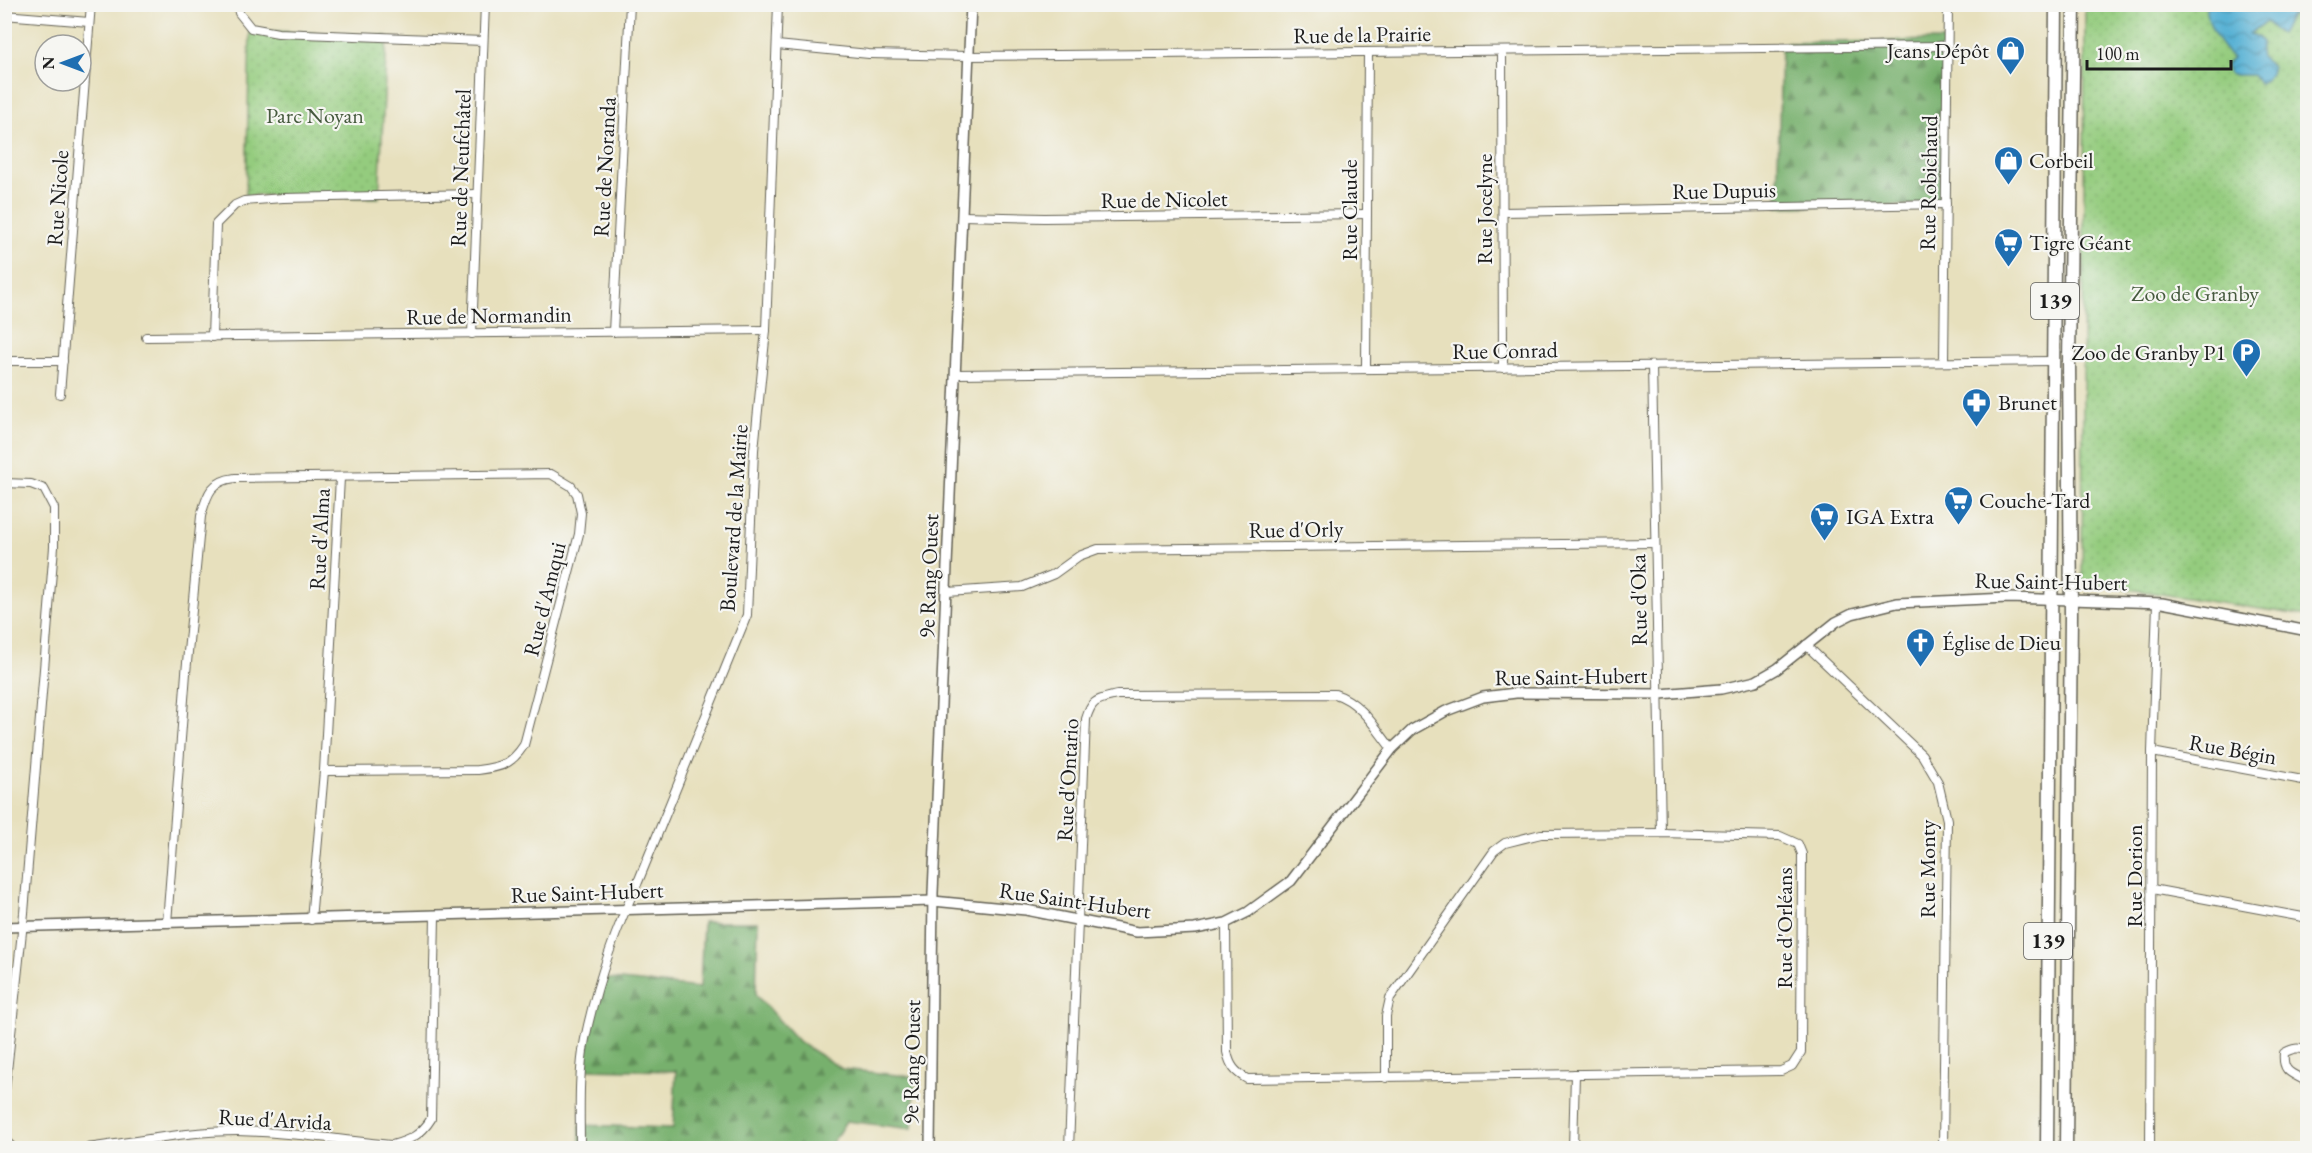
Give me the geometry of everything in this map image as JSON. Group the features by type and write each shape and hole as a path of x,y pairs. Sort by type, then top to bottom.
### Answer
{"highway":[{"name":"139","path":"2047,1149 2055,361 2056,4"},
{"name":"139","path":"2066,1149 2072,599 2069,361 2074,4"}],"street":[{"name":"Rue Nicole","path":"60,394 91,4"},
{"path":"238,4 239,14 251,28 278,33 483,41"},
{"name":"Rue de Neufchâtel","path":"472,334 485,4"},
{"name":"Rue de Noranda","path":"613,332 630,4"},
{"name":"Boulevard de la Mairie","path":"580,1149 585,1040 602,978 624,912 747,615 754,450 766,330 778,4"},
{"name":"9e Rang Ouest","path":"930,1149 933,902 972,4"},
{"name":"Rue Robichaud","path":"1944,362 1948,4"},
{"path":"4,15 89,22"},
{"name":"Rue de la Prairie","path":"777,45 869,54 969,56 1948,46"},
{"name":"Rue Jocelyne","path":"1502,51 1503,368"},
{"name":"Rue Claude","path":"1366,369 1368,52"},
{"path":"212,337 216,224 236,205 244,201 283,198 477,194"},
{"name":"Rue Dupuis","path":"1503,212 1946,204"},
{"name":"Rue de Nicolet","path":"962,216 1044,218 1367,214"},
{"name":"Rue de Normandin","path":"146,337 766,330"},
{"path":"4,361 63,361"},
{"name":"Rue Conrad","path":"956,374 2055,361"},
{"name":"Rue d'Oka","path":"1652,366 1661,833"},
{"name":"Rue d'Amqui","path":"324,771 478,770 501,767 518,755 524,745 548,659 579,534 581,513 577,494 571,486 551,474 340,478"},
{"name":"Rue d'Alma","path":"167,923 186,673 201,516 207,492 223,479 235,478 340,478 324,771 311,920"},
{"path":"4,483 31,484 44,489 54,508 54,547 22,927 4,1099"},
{"name":"Rue d'Orly","path":"946,592 1022,587 1054,574 1079,556 1098,549 1655,543"},
{"name":"Rue Saint-Hubert","path":"4,927 933,902 1026,910 1137,932 1195,929 1226,923 1248,912 1291,881 1392,749 1412,730 1446,711 1483,698 1516,693 1660,693 1721,689 1756,681 1777,669 1836,622 1852,614 1897,603 2052,598 2157,603 2307,631"},
{"name":"Rue Dorion","path":"2150,1149 2152,752 2157,603"},
{"name":"Rue Monty","path":"1806,645 1922,755 1938,782 1947,820 1943,1149"},
{"name":"Rue d'Ontario","path":"1069,1149 1086,719 1089,708 1095,700 1117,695 1335,694 1345,697 1359,708 1392,749"},
{"name":"Rue Bégin","path":"2152,752 2307,781"},
{"name":"Rue d'Orléans","path":"1226,923 1227,1052 1229,1064 1236,1073 1247,1079 1266,1080 1386,1078 1575,1074 1780,1071 1792,1066 1801,1052 1802,854 1798,844 1780,836 1661,833 1541,834 1505,843 1494,851 1390,999 1386,1016 1386,1078"},
{"path":"2152,889 2307,918"},
{"name":"Rue d'Arvida","path":"86,1149 193,1134 234,1131 270,1132 392,1145 410,1140 423,1131 431,1119 435,916"},
{"path":"2307,1051 2301,1048 2284,1053 2283,1064 2285,1068 2307,1082"},
{"path":"1573,1149 1575,1074"},
{"path":"4,1139 13,1149"}],"green space":[{"name":"Zoo de Granby","path":"2085,5 2307,5 2307,616 2082,582"},
{"name":"Parc Noyan","path":"250,30 387,36 379,198 246,195"},
{"path":"1944,40 1940,205 1777,207 1781,43"},
{"path":"703,922 758,922 756,995 799,1042 842,1069 915,1077 912,1129 846,1121 829,1148 580,1148 580,1125 673,1128 676,1071 582,1069 601,978 700,988"}],"water":[{"path":"2206,5 2307,5 2307,11 2291,16 2280,34 2266,22 2249,34 2257,36 2262,42 2261,57 2272,66 2265,80 2259,83 2253,75 2231,75 2227,70 2226,64 2233,58 2214,34"}],"place":[{"name":"Jeans Dépôt","path":"2010,76"},
{"name":"Corbeil","path":"2008,186"},
{"name":"Tigre Géant","path":"2008,268"},
{"name":"Zoo de Granby P1","path":"2247,378"},
{"name":"Brunet","path":"1977,428"},
{"name":"Couche-Tard","path":"1958,526"},
{"name":"IGA Extra","path":"1825,542"},
{"name":"Église de Dieu","path":"1921,668"}]}
